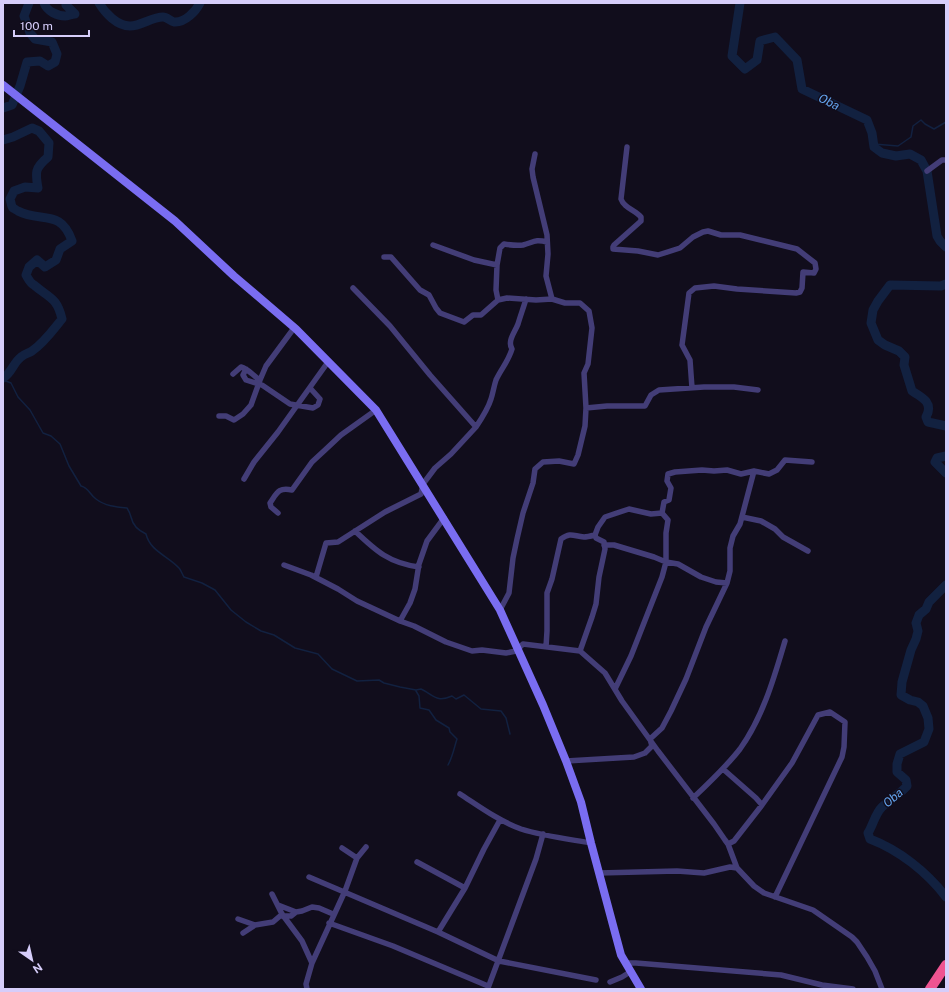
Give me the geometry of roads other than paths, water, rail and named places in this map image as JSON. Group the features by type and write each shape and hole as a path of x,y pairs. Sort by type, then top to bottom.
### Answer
{"highway":[{"path":"930,989 946,965"}],"street":[{"path":"3,85 175,221 234,276 294,328 376,410 500,610 518,648 544,705 581,802 590,843 621,956 641,989"},
{"path":"627,147 621,199 622,203 641,217 641,221 614,245 614,249 638,251 658,255 680,248 693,237 708,231 721,235 740,235 797,249 815,263 816,269 814,273 803,273 801,290 796,293 714,286 696,288 691,291 682,345 690,360 692,388"},
{"path":"534,154 532,169 547,235 548,254 546,276 552,293 552,299"},
{"path":"928,172 942,160 946,160"},
{"path":"498,300 496,290 496,265 500,248 504,244 522,245 533,240 548,242"},
{"path":"433,244 474,260 496,265"},
{"path":"384,257 391,257 420,290 429,295 440,313 464,322 473,315 481,316 498,300 507,298 536,300 552,299 565,303 580,303 590,311 592,328 588,364 584,373 586,408 585,426 578,454 574,464 559,461 543,462 535,468 533,483 523,513 509,593 500,610"},
{"path":"353,288 390,326 430,375 476,427"},
{"path":"316,577 326,543 338,542 385,512 421,494 423,484 435,468 457,448 476,427 485,412 496,380 511,354 512,349 510,344 512,336 518,324 526,299"},
{"path":"219,416 226,416 234,420 243,414 251,405 266,366 294,328"},
{"path":"244,479 254,462 298,405 328,362"},
{"path":"233,374 241,367 246,369 262,385 290,404 313,408 318,405 320,399 310,388"},
{"path":"586,408 607,406 645,406 651,395 659,390 734,387 758,390"},
{"path":"278,513 271,507 270,503 279,491 284,488 292,490 312,462 354,425 376,410"},
{"path":"662,514 664,502 669,500 671,488 667,481 668,474 688,470 726,470 741,474 754,471 769,474 777,470 785,460 812,462"},
{"path":"650,739 662,728 671,711 686,679 706,626 727,583 730,571 730,548 733,536 740,524 754,471"},
{"path":"594,535 605,517 629,509 651,514 662,514 668,520 666,533 666,562 662,577 628,663 615,689"},
{"path":"742,517 761,521 776,530 783,537 808,551"},
{"path":"400,621 410,602 415,588 419,567 427,541 444,518"},
{"path":"355,531 368,544 387,558 405,565 419,567"},
{"path":"546,647 546,593 552,579 561,539 572,534 584,537 594,535"},
{"path":"580,651 596,604 599,577 605,549 604,542 596,538 594,535"},
{"path":"604,545 614,545 654,556 666,562 678,564 697,575 716,582 727,583"},
{"path":"284,565 316,577 338,588 357,601 400,621 414,626 446,642 472,651 482,650 506,653 516,651 523,644 580,651 605,673 622,701 728,844 737,868 754,886 764,893 813,910 858,942 882,989"},
{"path":"693,798 722,769 740,748 754,724 772,684 785,641"},
{"path":"728,844 734,841 792,763 818,715 830,712 845,722 842,757 775,897"},
{"path":"566,761 634,757 649,750 652,746 650,739"},
{"path":"722,769 762,805"},
{"path":"460,794 500,820 522,829 590,843"},
{"path":"438,932 465,888 500,820"},
{"path":"329,923 393,946 488,988 536,859 543,834"},
{"path":"307,989 306,984 312,963 329,923 345,891 357,858 366,847"},
{"path":"342,848 357,858"},
{"path":"417,862 465,888"},
{"path":"599,873 677,871 704,873 730,867 737,868"},
{"path":"310,877 438,932 499,961 596,980"},
{"path":"272,894 284,916 302,941 312,963"},
{"path":"277,904 296,912 312,907 334,914"},
{"path":"243,933 255,925 273,922 280,916 291,916 296,912"},
{"path":"238,919 255,925"},
{"path":"625,963 781,975 822,985 853,989"},
{"path":"610,982 630,972"}],"waterway":[{"path":"3,108 12,105 20,86 27,62 40,61 48,66 55,62 57,54 52,42 35,39 30,33 24,16 29,3"},
{"path":"44,3 50,11 56,14 62,16 75,14 66,5 67,3"},
{"path":"99,3 108,15 116,21 130,26 138,25 159,17 164,17 174,22 182,21 193,13 200,3"},
{"name":"Oba","path":"740,3 732,56 745,69 757,60 760,41 775,37 797,60 802,89 867,120 872,133 874,147 882,153 896,156 910,154 921,160 927,171 937,236 946,247"},
{"path":"874,144 898,146 911,137 913,126 921,120 934,129 946,122"},
{"path":"3,140 32,128 39,131 49,143 48,157 38,167 36,174 38,188 25,187 14,191 10,199 12,207 18,211 56,220 62,224 72,241 60,249 56,260 45,267 37,260 29,267 26,275 29,280 55,302 58,306 62,319 40,344 32,351 18,359 3,378"},
{"name":"Oba","path":"946,284 941,286 890,285 873,310 871,323 878,340 899,351 905,357 904,365 912,391 923,398 928,404 929,408 926,417 928,422 946,426"},
{"path":"3,380 11,383 18,397 30,410 43,433 51,436 60,444 69,466 81,486 86,488 99,501 107,505 127,508 135,525 146,534 151,545 175,564 184,577 202,583 215,590 231,610 246,622 261,631 274,635 295,648 318,654 332,669 357,681 379,680 384,683 400,687 416,690 421,689 435,697 442,699 452,696 456,699 464,695 481,709 501,711 506,718 510,734"},
{"name":"Oba","path":"946,456 937,458 935,462 946,473"},
{"name":"Oba","path":"946,585 929,602 926,609 919,615 916,623 918,631 916,639 911,650 902,682 901,695 918,702 923,706 928,718 929,729 924,742 900,754 897,764 897,772 906,780 907,786 880,810 868,833 870,839 891,849 912,863 930,879 946,897"},
{"path":"416,691 419,696 420,708 429,710 436,720 449,728 450,732 457,739 448,765"}]}
